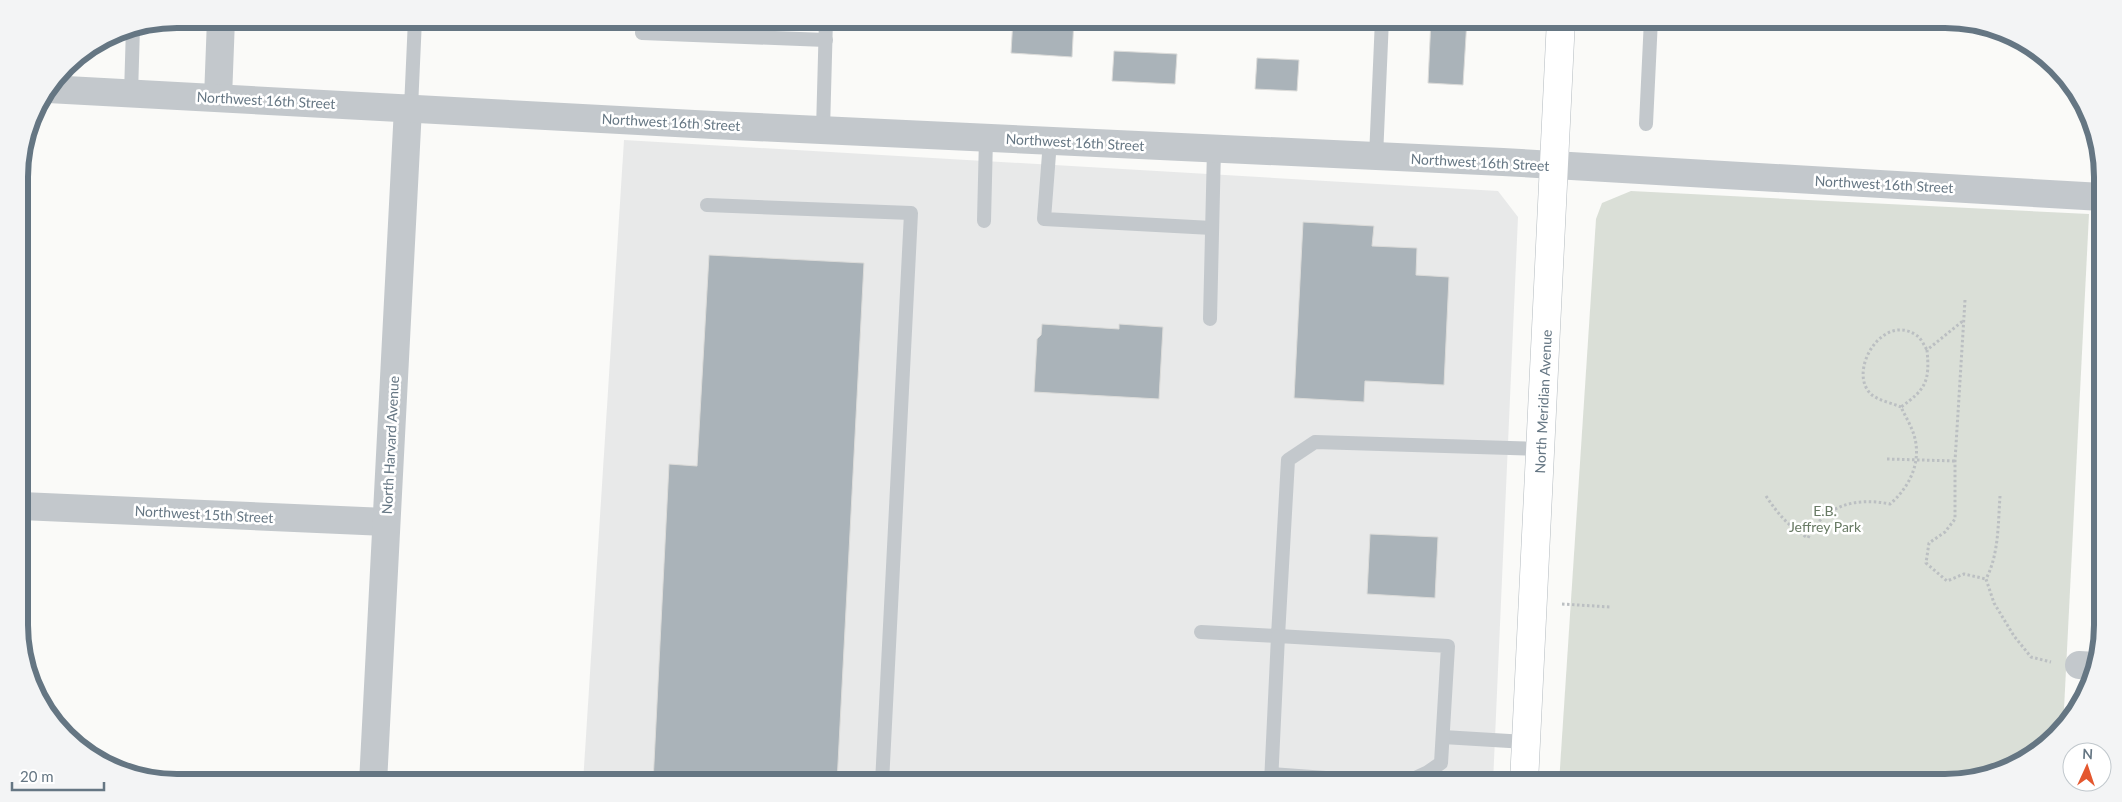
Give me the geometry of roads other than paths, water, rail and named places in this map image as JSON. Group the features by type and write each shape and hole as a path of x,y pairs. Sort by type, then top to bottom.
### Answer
{"main road":[{"name":"North Meridian Avenue","path":"1524,774 1560,27"}],"street":[{"path":"218,98 221,28"},
{"name":"Northwest 16th Street","path":"56,89 823,130 1553,165 2094,197"},
{"name":"North Harvard Avenue","path":"373,774 409,108"},
{"name":"Northwest 15th Street","path":"28,506 386,522"}],"lane":[{"path":"1376,157 1382,27"},
{"path":"1646,124 1650,27"},
{"path":"409,108 414,28"},
{"path":"642,28 642,33 826,40"},
{"path":"823,130 826,28"},
{"path":"130,94 133,34"},
{"path":"984,221 986,138"},
{"path":"1050,141 1044,219 1212,228"},
{"path":"1210,319 1214,149"},
{"path":"706,204 911,213 882,774"},
{"path":"1271,774 1288,460 1315,442 1539,449"},
{"path":"1201,632 1448,646 1441,763 1424,774"},
{"path":"1443,738 1526,742"}],"park label":[{"name":"E.B. Jeffrey Park","path":"1825,518"}]}
